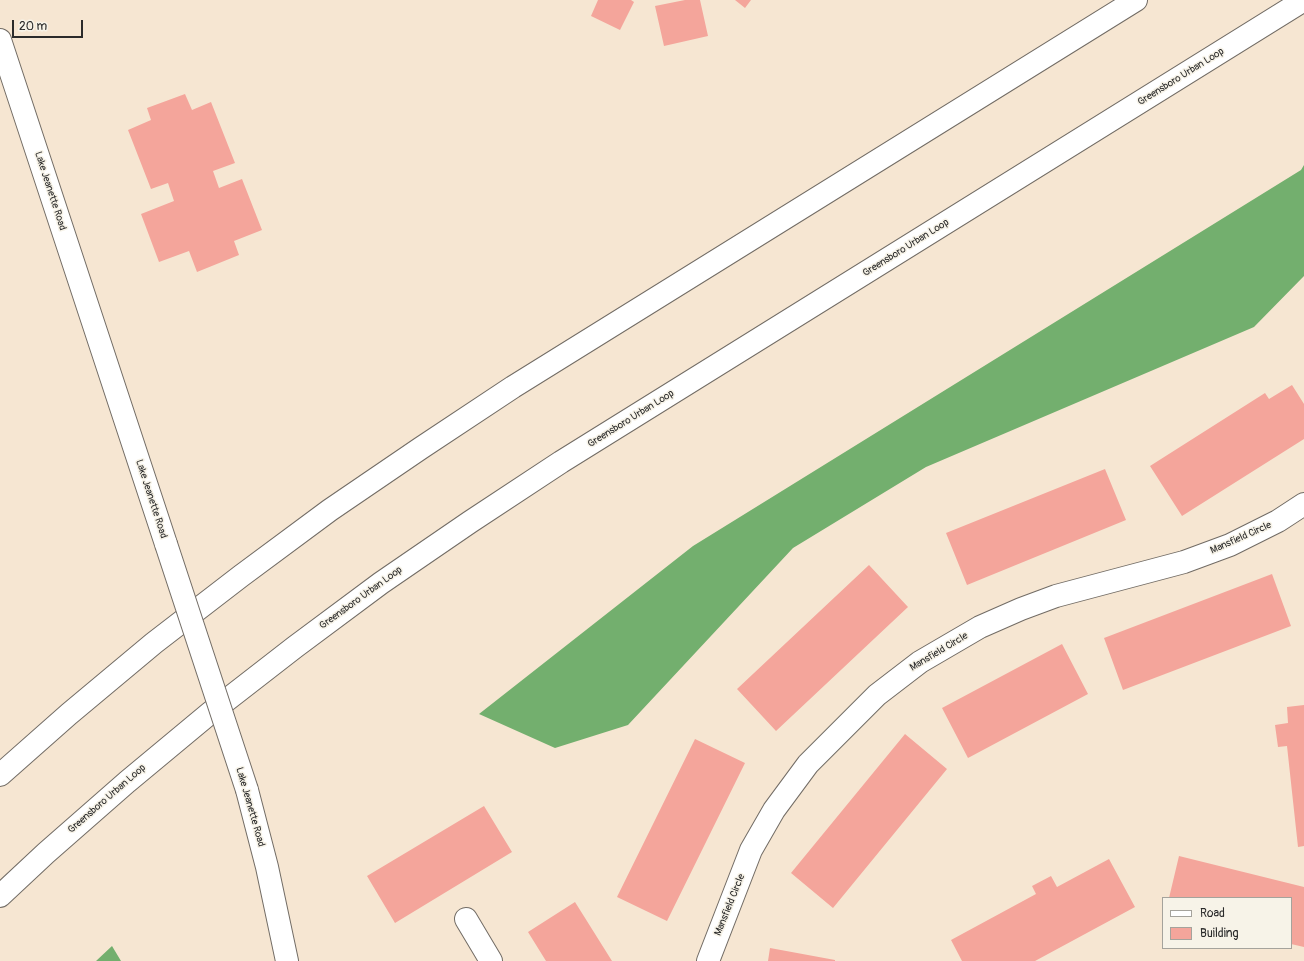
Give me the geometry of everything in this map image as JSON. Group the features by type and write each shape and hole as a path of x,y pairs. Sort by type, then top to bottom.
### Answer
{"main road":[{"path":"0,775 69,714 154,643 330,510 520,383 1136,0"},
{"name":"Greensboro Urban Loop","path":"0,896 46,853 127,782 210,713 301,642 407,566 561,462 1304,0"},
{"name":"Lake Jeanette Road","path":"0,40 247,790 267,868 287,961"},
{"name":"Mansfield Circle","path":"708,961 752,850 774,810 808,764 876,695 920,662 980,627 1056,596 1184,562 1230,545 1278,522 1304,504"},
{"path":"466,920 491,961"}],"green space":[{"path":"1304,165 1304,276 1254,327 926,467 793,548 628,725 555,748 479,714 693,546 1301,170"},
{"path":"112,946 121,961 96,961"}],"building":[{"path":"598,0 631,0 634,2 620,30 591,16"},
{"path":"685,0 700,0 708,36 664,46 655,6"},
{"path":"735,0 751,0 745,8"},
{"path":"185,94 192,110 211,102 235,163 213,171 219,188 242,179 262,230 234,241 239,255 197,272 189,251 159,262 141,214 174,201 168,183 151,189 128,130 151,120 147,108"},
{"path":"1292,385 1304,404 1304,439 1182,516 1150,466 1265,393 1269,399"},
{"path":"1105,469 1126,520 967,585 946,533"},
{"path":"869,565 908,607 776,731 737,689"},
{"path":"1272,574 1291,626 1123,690 1104,638"},
{"path":"1062,644 1088,694 968,758 942,708"},
{"path":"1304,705 1304,846 1298,847 1287,746 1278,747 1275,725 1288,723 1287,707"},
{"path":"905,734 947,769 833,908 791,873"},
{"path":"695,739 745,763 667,921 617,897"},
{"path":"484,806 512,852 395,923 367,876"},
{"path":"1179,856 1304,887 1304,947 1292,944 1292,897 1169,897"},
{"path":"1109,859 1135,907 1035,961 962,961 951,940 1036,894 1032,886 1051,876 1057,887"},
{"path":"575,902 612,961 546,961 528,932"},
{"path":"770,948 835,960 835,961 768,961"}]}
